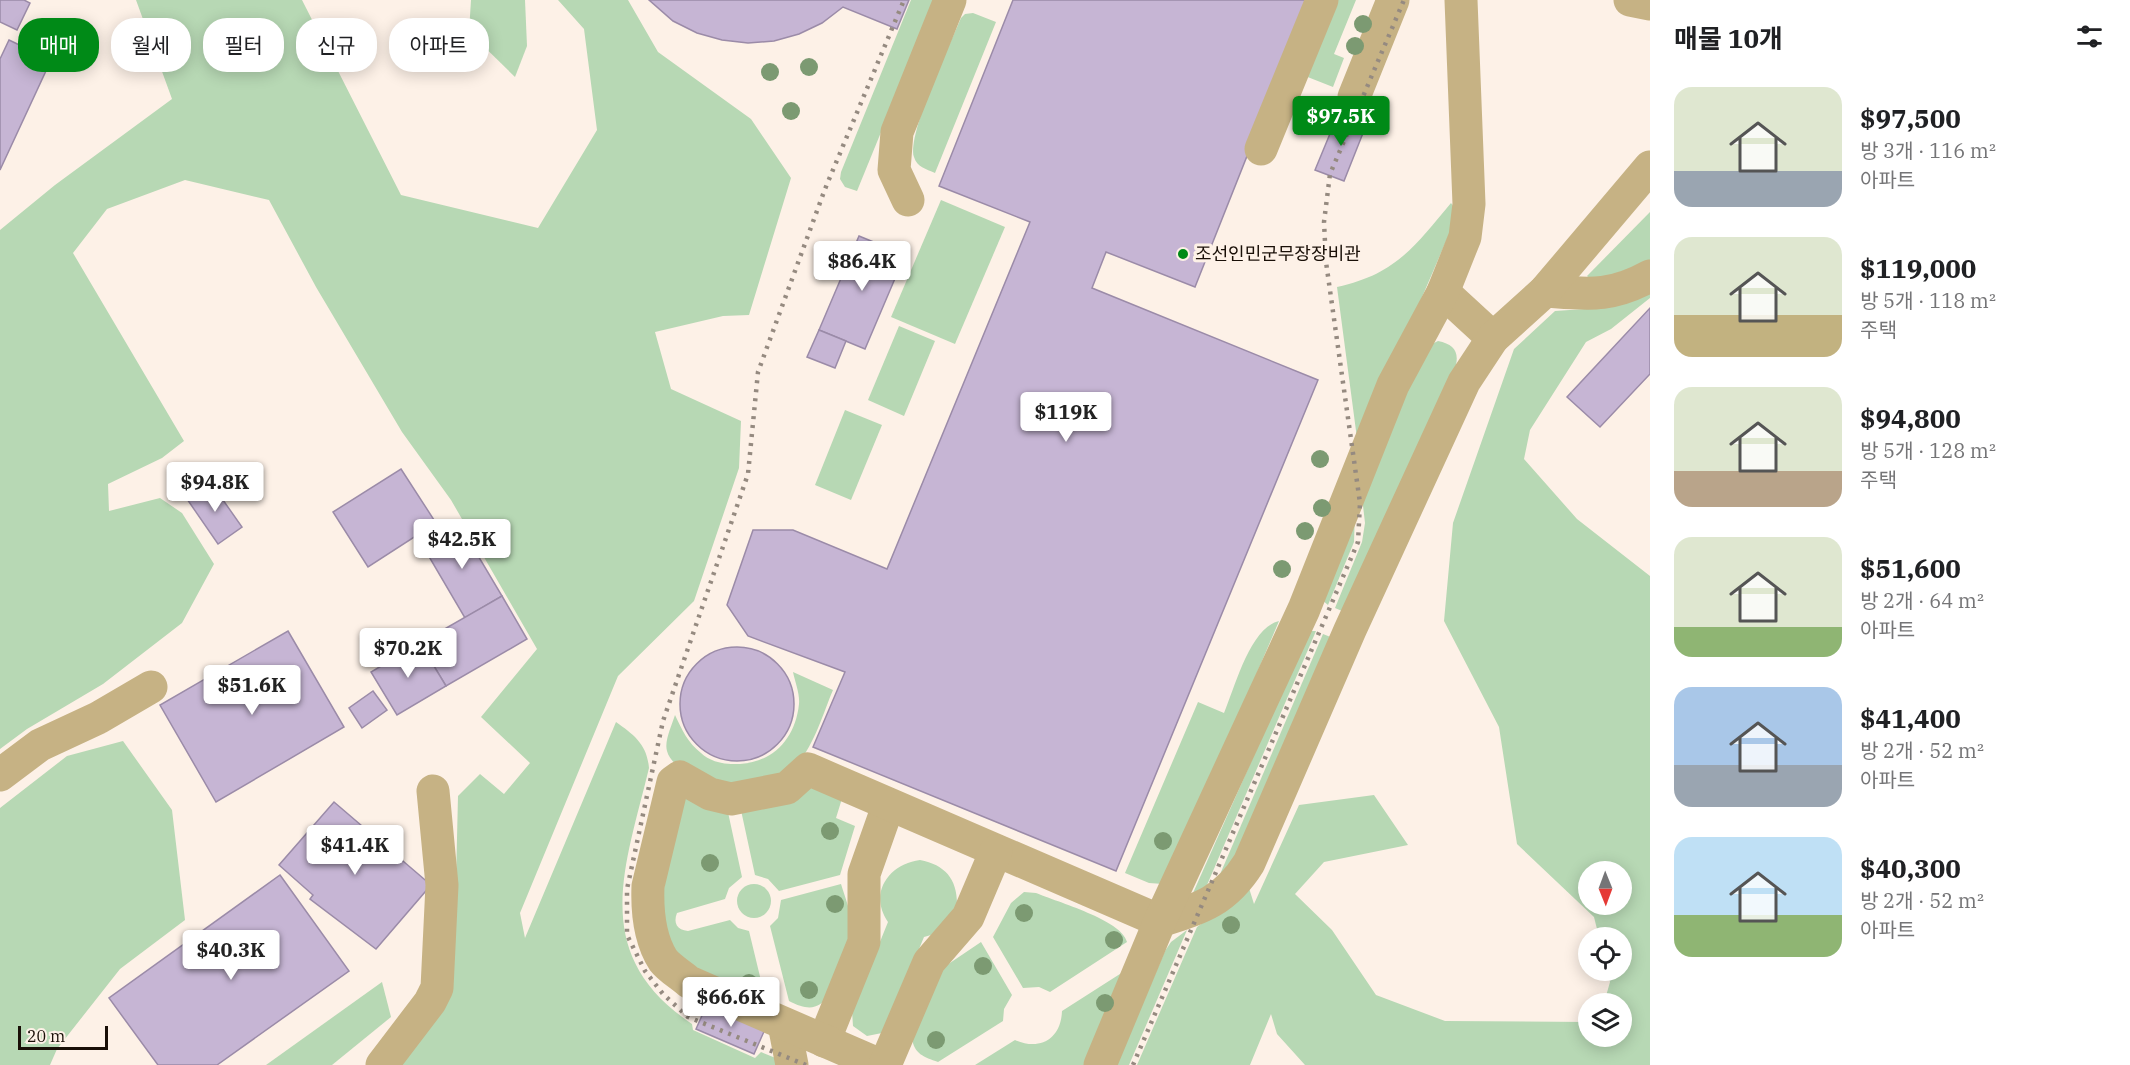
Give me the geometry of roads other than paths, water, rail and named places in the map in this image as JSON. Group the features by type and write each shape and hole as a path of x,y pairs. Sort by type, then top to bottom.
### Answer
{"street":[{"path":"908,200 894,170 897,132 950,0"},
{"path":"1261,149 1322,0"},
{"path":"1354,97 1393,0"},
{"path":"1100,1065 1160,921 1304,609 1393,385 1443,292 1465,237 1469,204 1461,0"},
{"path":"1630,0 1650,4"},
{"path":"880,1065 689,982 664,962 657,947 649,917 648,886 673,782 680,777 710,794 731,800 787,788 808,769 888,806 1160,921 1200,909 1237,882 1249,863 1350,630 1464,382 1493,338 1545,291 1650,167"},
{"path":"1545,291 1598,295 1630,286 1650,276"},
{"path":"1443,292 1493,338"},
{"path":"1304,609 1350,630"},
{"path":"0,775 40,745 98,718 151,687"},
{"path":"382,1065 437,988 442,885 433,791"},
{"path":"824,1041 864,942 864,874 888,806"},
{"path":"885,1065 929,962 968,917 996,851"},
{"path":"784,1024 792,1065"}],"railway":[{"path":"806,1065 688,1017 663,994 645,971 627,935 627,889 663,721 748,474 758,372 825,189 904,0"},
{"path":"1133,1065 1358,542 1360,503 1326,262 1324,222 1330,174 1404,0"}],"place":[{"name":"조선인민군무장장비관","path":"1183,254"}]}
